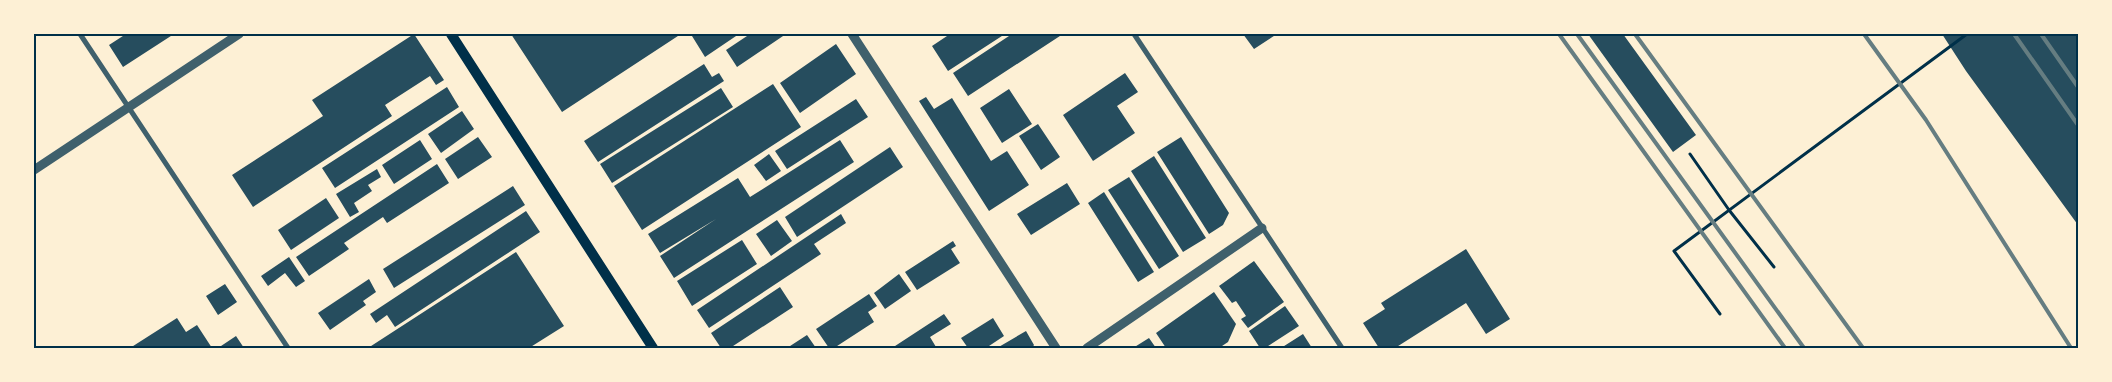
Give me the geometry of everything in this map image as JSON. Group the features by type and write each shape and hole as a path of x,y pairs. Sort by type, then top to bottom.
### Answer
{"main road":[{"path":"451,34 653,348"}],"street":[{"path":"80,34 130,106 288,348"},
{"path":"34,170 239,34"},
{"path":"852,34 1056,348"},
{"path":"1134,34 1342,348"},
{"path":"1087,348 1262,228"}],"path":[{"path":"1720,314 1674,251 1967,34"},
{"path":"1690,154 1729,210 1774,267"}],"building":[{"path":"126,34 174,34 123,67 109,45"},
{"path":"414,34 444,80 436,85 430,76 385,105 392,116 253,207 232,175 323,116 312,100"},
{"path":"511,34 681,34 562,112"},
{"path":"695,34 739,34 705,57 692,36"},
{"path":"750,34 786,34 737,67 726,50"},
{"path":"950,34 1005,34 948,71 932,46"},
{"path":"1012,34 1063,34 968,96 953,73"},
{"path":"1243,34 1277,34 1254,49"},
{"path":"1588,34 1623,34 1696,135 1673,152"},
{"path":"1942,34 2078,34 2078,225 1966,71"},
{"path":"836,44 856,74 800,113 780,83"},
{"path":"704,64 712,77 719,73 724,81 598,162 584,141"},
{"path":"1125,73 1138,92 1117,106 1135,133 1093,161 1063,115"},
{"path":"773,84 801,127 642,230 614,186"},
{"path":"447,87 459,107 335,188 322,168"},
{"path":"721,88 733,107 612,183 600,164"},
{"path":"1009,89 1032,124 1002,143 980,108"},
{"path":"926,97 934,109 952,98 991,161 1007,151 1029,185 989,211 919,101"},
{"path":"856,99 868,117 787,169 775,151"},
{"path":"462,111 474,129 441,153 428,134"},
{"path":"1038,124 1060,157 1041,170 1019,136"},
{"path":"478,137 492,157 458,179 445,159"},
{"path":"1181,137 1229,213 1223,225 1209,234 1157,152"},
{"path":"420,140 432,159 394,184 382,165"},
{"path":"840,140 854,162 674,278 660,256 716,219 660,253 648,234 738,178 750,197"},
{"path":"890,147 903,167 797,237 785,217"},
{"path":"769,154 781,171 766,181 754,165"},
{"path":"1154,156 1206,238 1183,252 1131,171"},
{"path":"437,164 449,183 387,223 383,217 344,243 349,249 309,276 296,257"},
{"path":"377,169 381,177 368,185 372,191 354,203 359,212 350,217 336,194"},
{"path":"1129,177 1179,256 1159,269 1108,190"},
{"path":"1067,183 1080,204 1031,235 1017,214"},
{"path":"513,186 525,205 394,288 383,269"},
{"path":"1104,192 1154,272 1138,282 1088,203"},
{"path":"326,198 339,218 291,250 278,230"},
{"path":"526,211 540,232 395,327 387,315 376,323 370,314"},
{"path":"841,214 846,223 814,244 821,254 709,328 697,310"},
{"path":"777,220 792,241 771,256 756,234"},
{"path":"742,240 757,264 692,306 677,281"},
{"path":"953,241 956,246 951,249 960,263 917,290 905,272"},
{"path":"1466,249 1510,319 1486,334 1466,303 1395,348 1379,348 1363,323 1385,309 1381,303"},
{"path":"516,252 564,326 529,348 368,348"},
{"path":"289,257 305,281 296,287 285,273 268,286 261,276"},
{"path":"1254,261 1284,302 1248,328 1241,319 1246,316 1236,301 1232,303 1219,286"},
{"path":"899,274 911,291 885,309 874,293"},
{"path":"369,279 376,292 363,301 366,305 330,330 318,313"},
{"path":"225,284 237,302 218,315 206,296"},
{"path":"780,287 793,307 730,348 721,348 711,333"},
{"path":"1214,292 1236,324 1228,342 1219,348 1166,348 1156,333"},
{"path":"869,294 877,306 868,312 874,322 834,348 829,348 816,329"},
{"path":"1285,306 1299,326 1265,348 1260,348 1249,331"},
{"path":"944,314 951,324 930,337 936,347 892,348"},
{"path":"177,318 186,332 197,325 212,348 130,348"},
{"path":"993,318 1004,336 986,348 968,348 961,338"},
{"path":"1026,331 1034,345 1032,348 997,348"},
{"path":"1303,334 1312,348 1281,348"},
{"path":"807,335 816,348 787,348"},
{"path":"236,336 244,348 222,348 221,346"},
{"path":"1149,338 1156,348 1133,348"}],"railway":[{"path":"1559,34 1785,348"},
{"path":"1577,34 1804,348"},
{"path":"1635,34 1863,348"},
{"path":"1864,34 1926,120 2071,348"},
{"path":"2014,34 2078,125"},
{"path":"2041,34 2078,87"}]}
